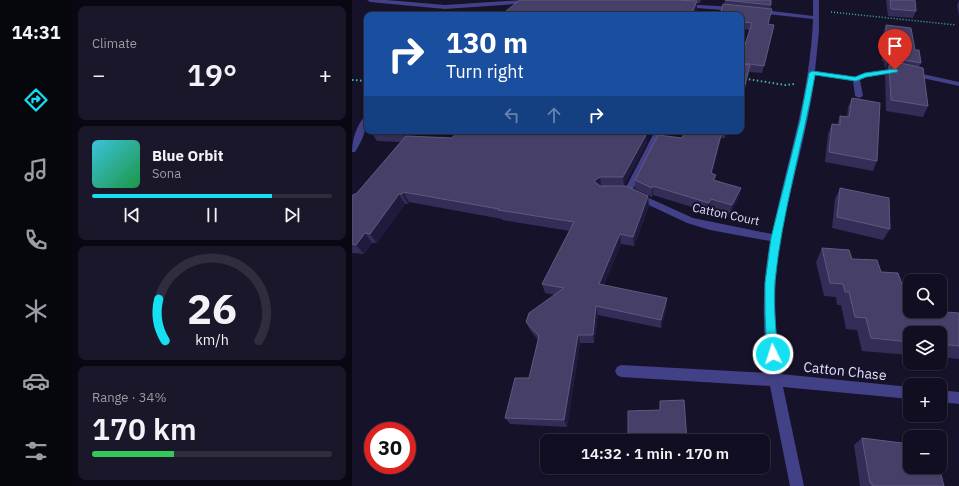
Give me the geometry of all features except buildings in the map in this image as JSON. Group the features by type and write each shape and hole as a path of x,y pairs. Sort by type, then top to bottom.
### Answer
{"street":[{"path":"370,0 445,7 544,0"},
{"path":"798,486 785,432 776,380 770,314 770,283 776,238 804,121 812,73 816,0"},
{"path":"676,5 815,14"},
{"path":"812,73 856,79 865,75 895,70 959,84"},
{"path":"856,79 859,96"},
{"path":"352,150 358,140 356,130 364,122"},
{"name":"Catton Court","path":"656,134 624,191 690,221 776,238"},
{"name":"Catton Chase","path":"621,371 776,380 903,393"},
{"path":"947,397 959,398"}],"path":[{"path":"815,14 956,25"},
{"path":"744,78 785,85 809,86"},
{"path":"352,80 364,81"}],"route":[{"path":"773,354 770,314 770,283 776,238 804,121 812,73 839,78 856,79 865,75 895,70"}]}
